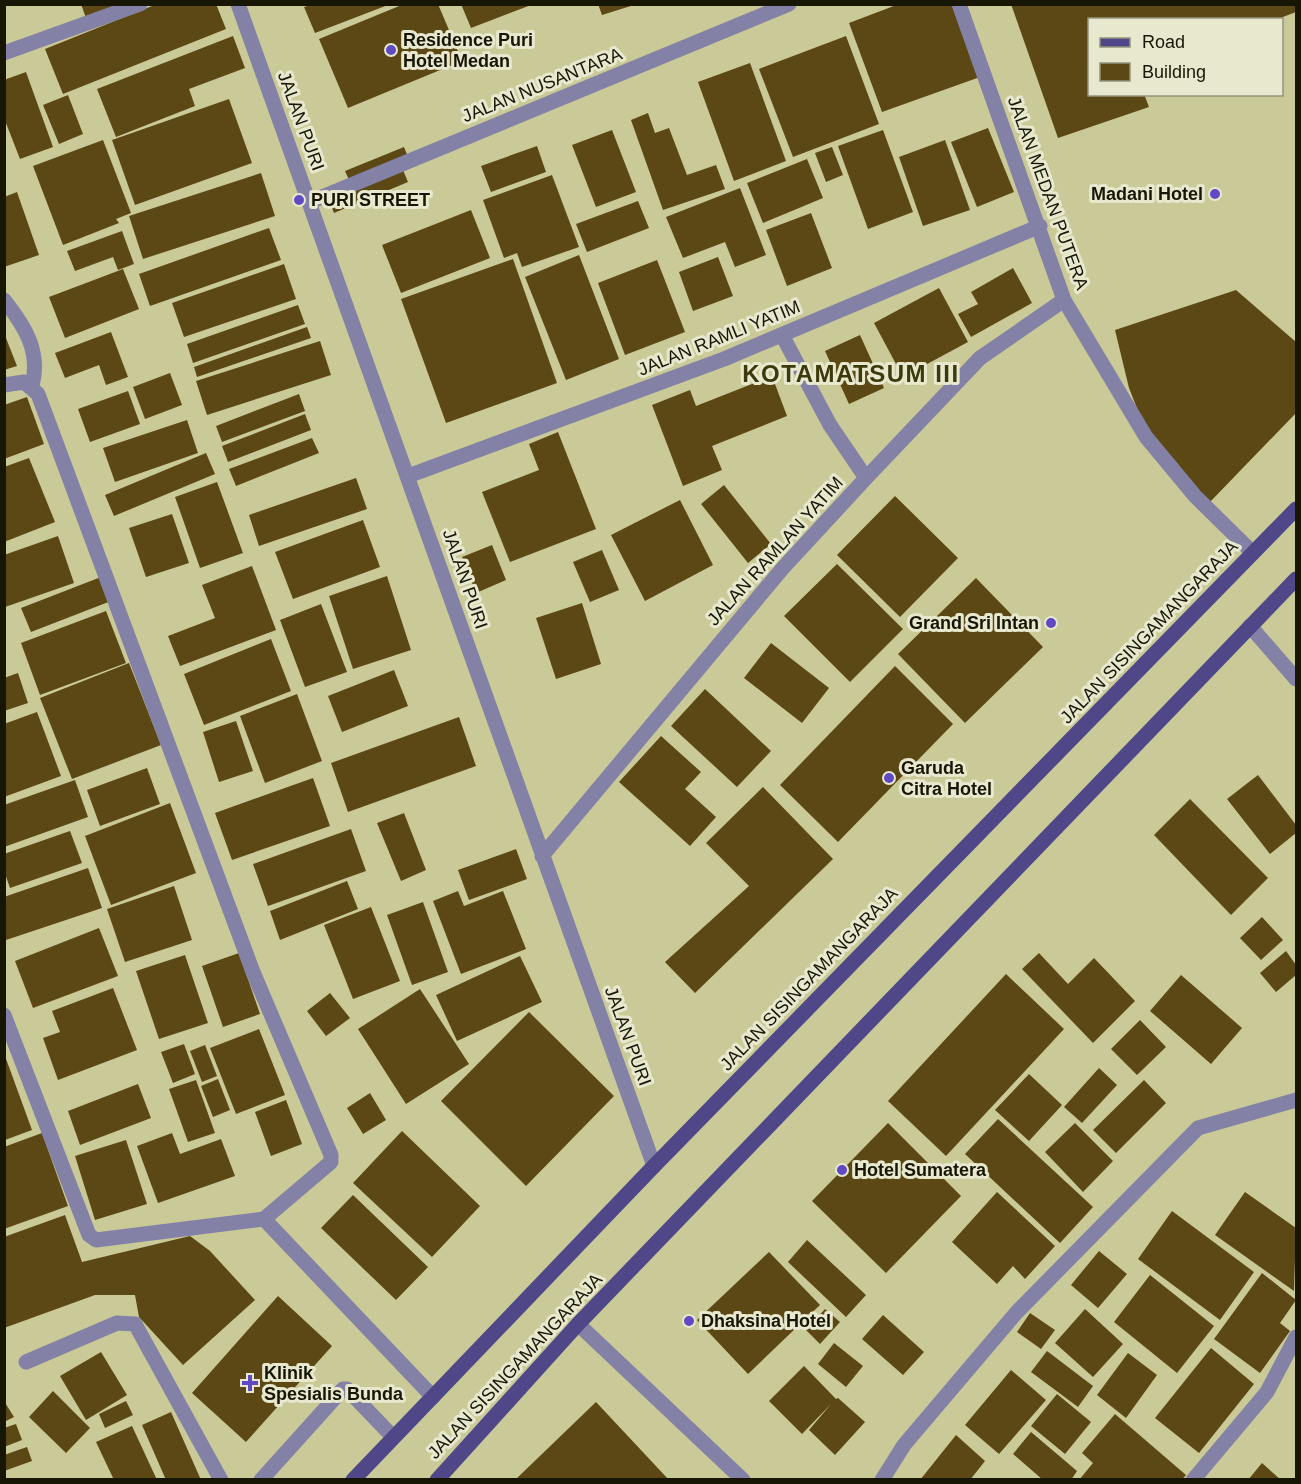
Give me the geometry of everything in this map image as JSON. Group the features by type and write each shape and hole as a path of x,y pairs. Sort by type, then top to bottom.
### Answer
{"main road":[{"name":"JALAN SISINGAMANGARAJA","path":"353,1479 654,1166 1296,509"},
{"name":"JALAN SISINGAMANGARAJA","path":"437,1479 578,1324 1296,579"}],"street":[{"path":"4,53 140,4"},
{"name":"JALAN PURI","path":"238,4 654,1166"},
{"name":"JALAN NUSANTARA","path":"310,202 789,4"},
{"name":"JALAN MEDAN PUTERA","path":"959,4 1040,226 1064,300 1146,437 1195,496 1253,553"},
{"name":"JALAN RAMLI YATIM","path":"408,476 724,359 1040,226"},
{"path":"4,300 23,322 35,355 36,372 32,386"},
{"name":"JALAN RAMLAN YATIM","path":"542,856 782,569 866,478 980,358 1064,300"},
{"path":"782,335 830,425 866,478"},
{"path":"4,385 24,382 32,386 42,405 254,972 331,1155 331,1162 264,1219 105,1241 96,1240 89,1235 4,1015"},
{"path":"1250,626 1296,679"},
{"path":"882,1479 904,1445 1016,1313 1198,1128 1296,1100"},
{"path":"264,1219 433,1396"},
{"path":"26,1362 117,1323 135,1324 221,1479"},
{"path":"578,1324 743,1479"},
{"path":"1193,1479 1267,1392 1296,1337"},
{"path":"261,1479 343,1389 347,1389 393,1437"}],"building":[{"path":"81,4 123,4 86,18"},
{"path":"157,4 216,4 226,29 63,94 45,49"},
{"name":"Residence Puri Hotel Medan","path":"404,4 438,4 462,61 348,108 319,39"},
{"path":"461,4 531,4 531,5 471,28"},
{"path":"598,4 634,4 634,5 602,15"},
{"path":"899,4 953,4 980,77 882,112 849,23"},
{"path":"1011,4 1296,4 1296,12 1280,18 1088,18 1088,96 1145,96 1149,107 1058,138"},
{"path":"310,5 388,5 315,33 304,7"},
{"path":"233,36 245,68 189,89 195,106 116,137 97,89"},
{"path":"846,36 879,124 793,157 759,69"},
{"path":"750,63 786,161 734,181 698,82"},
{"path":"26,72 53,147 20,159 4,118 4,80"},
{"path":"68,95 83,134 59,144 43,105"},
{"path":"229,99 252,163 135,205 112,140"},
{"path":"648,113 655,133 669,128 687,175 716,165 725,189 663,210 631,120"},
{"path":"988,128 1014,192 977,207 951,142"},
{"path":"612,130 636,192 596,207 572,145"},
{"path":"883,130 913,212 868,229 838,146"},
{"path":"103,140 131,213 116,219 119,223 63,245 33,166"},
{"path":"945,140 970,210 923,226 899,157"},
{"path":"537,146 546,172 491,192 481,166"},
{"path":"404,147 408,157 349,180 345,171"},
{"path":"832,147 843,175 826,182 815,153"},
{"path":"807,159 823,198 763,223 747,183"},
{"path":"403,170 408,182 334,213 329,200"},
{"path":"261,173 275,216 143,259 129,216"},
{"path":"552,175 579,247 522,267 517,253 504,258 483,200"},
{"path":"740,188 766,255 735,267 725,242 683,258 666,217"},
{"path":"17,192 39,255 4,267 4,197"},
{"path":"638,201 649,228 587,252 576,224"},
{"path":"471,210 490,258 401,293 382,245"},
{"path":"811,213 832,268 787,286 766,230"},
{"path":"269,228 281,260 150,306 139,274"},
{"path":"122,231 134,264 118,270 113,257 75,271 67,251"},
{"path":"579,255 619,359 566,380 525,277"},
{"path":"718,257 733,296 693,311 679,272"},
{"path":"513,259 557,383 446,423 401,299"},
{"path":"657,260 685,332 625,355 598,283"},
{"path":"284,264 296,299 184,337 172,303"},
{"path":"1013,268 1032,303 971,337 958,314 978,304 971,292"},
{"path":"123,269 139,309 65,338 49,297"},
{"path":"939,288 968,342 903,377 874,323"},
{"path":"1236,290 1296,342 1296,413 1209,503 1142,421 1129,388 1115,330"},
{"path":"298,305 305,324 193,363 187,344"},
{"path":"307,327 311,338 197,377 194,367"},
{"path":"111,332 128,377 106,385 99,365 65,378 55,353"},
{"path":"4,333 17,366 4,370"},
{"path":"860,335 884,388 849,404 825,351"},
{"path":"320,341 331,375 207,415 196,381"},
{"path":"170,373 182,405 145,419 133,387"},
{"path":"772,376 787,416 712,446 722,470 683,486 652,405 690,390 696,406"},
{"path":"128,391 140,424 90,442 78,409"},
{"path":"299,394 305,411 222,442 216,426"},
{"path":"27,397 44,444 4,459 4,405"},
{"path":"305,414 311,430 228,462 222,446"},
{"path":"187,420 198,453 115,482 103,448"},
{"path":"558,432 596,529 510,562 482,492 539,470 529,444"},
{"path":"312,438 319,453 236,486 229,469"},
{"path":"206,453 215,474 114,516 105,495"},
{"path":"29,458 55,522 4,542 4,467"},
{"path":"356,478 367,509 259,546 249,515"},
{"path":"217,482 243,553 200,568 175,497"},
{"path":"724,485 771,544 748,563 701,504"},
{"path":"895,496 958,558 900,617 837,555"},
{"path":"680,500 713,565 645,601 611,535"},
{"path":"172,514 189,563 146,577 129,528"},
{"path":"363,520 380,567 293,599 275,552"},
{"path":"58,536 74,583 5,607 4,555"},
{"path":"492,545 506,580 476,593 462,557"},
{"path":"602,550 619,590 590,602 573,562"},
{"path":"837,564 903,629 850,682 784,616"},
{"path":"252,566 276,630 180,666 168,636 215,618 202,585"},
{"path":"387,576 411,650 353,669 329,596"},
{"path":"101,577 111,601 31,632 21,608"},
{"path":"976,578 1043,647 965,723 898,654"},
{"path":"582,603 601,664 556,679 536,618"},
{"path":"321,604 347,672 305,687 280,620"},
{"path":"106,611 126,663 40,695 21,643"},
{"path":"271,639 291,691 204,725 184,674"},
{"path":"771,643 829,688 802,723 744,678"},
{"path":"129,663 161,745 72,779 40,698"},
{"path":"895,666 953,724 838,842 780,785"},
{"path":"394,670 408,706 342,732 328,696"},
{"path":"18,673 28,703 4,711 4,678"},
{"path":"705,689 771,751 737,787 671,726"},
{"path":"297,694 322,761 265,783 240,716"},
{"path":"37,712 61,776 4,797 4,724"},
{"path":"459,717 476,766 348,812 331,763"},
{"path":"236,721 253,771 219,782 203,732"},
{"path":"661,736 701,772 685,789 716,817 690,846 619,782"},
{"path":"147,768 160,804 100,826 87,790"},
{"path":"1258,775 1296,825 1296,833 1270,854 1227,799"},
{"path":"313,778 330,826 232,860 215,813"},
{"path":"75,780 88,817 4,847 4,805"},
{"path":"763,787 833,859 695,993 665,962 749,886 706,843"},
{"path":"1190,799 1268,878 1231,915 1154,835"},
{"path":"170,803 196,873 111,905 85,836"},
{"path":"404,813 426,870 401,881 377,823"},
{"path":"351,829 366,871 268,906 253,864"},
{"path":"70,831 82,863 10,888 4,871 4,854"},
{"path":"516,849 527,879 469,900 458,870"},
{"path":"88,868 102,908 6,940 4,897"},
{"path":"347,881 358,909 280,940 270,911"},
{"path":"174,886 192,940 125,962 107,909"},
{"path":"458,891 464,906 503,891 526,949 461,974 433,901"},
{"path":"423,902 448,972 412,985 387,915"},
{"path":"371,907 400,981 353,999 324,925"},
{"path":"1262,917 1283,940 1261,960 1240,938"},
{"path":"99,928 118,976 33,1008 15,961"},
{"path":"1286,951 1296,965 1296,975 1276,992 1260,973"},
{"path":"239,953 260,1014 223,1027 202,966"},
{"path":"1039,953 1068,984 1094,958 1135,1001 1093,1043 1022,969"},
{"path":"185,955 208,1023 159,1039 136,971"},
{"path":"520,956 542,1002 457,1041 436,995"},
{"path":"1006,974 1064,1029 946,1156 888,1101"},
{"path":"1181,975 1242,1028 1211,1064 1150,1011"},
{"path":"113,988 137,1050 58,1080 43,1038 60,1032 52,1011"},
{"path":"420,989 469,1064 406,1104 358,1029"},
{"path":"330,993 350,1018 326,1036 307,1011"},
{"path":"529,1012 614,1096 526,1186 441,1101"},
{"path":"1140,1020 1166,1047 1137,1075 1111,1049"},
{"path":"259,1029 285,1095 236,1114 210,1048"},
{"path":"184,1044 195,1074 173,1083 161,1052"},
{"path":"205,1045 217,1076 202,1082 190,1051"},
{"path":"5,1056 32,1130 5,1140"},
{"path":"1099,1068 1117,1085 1082,1123 1064,1107"},
{"path":"1029,1074 1062,1105 1029,1141 995,1110"},
{"path":"218,1079 230,1110 213,1117 201,1086"},
{"path":"196,1080 215,1133 188,1142 169,1089"},
{"path":"1144,1080 1166,1103 1116,1153 1093,1130"},
{"path":"138,1084 151,1118 80,1145 68,1111"},
{"path":"370,1093 386,1120 363,1134 347,1108"},
{"path":"286,1100 302,1144 271,1156 255,1112"},
{"path":"998,1119 1093,1207 1060,1243 965,1154"},
{"path":"888,1123 961,1196 886,1273 812,1201"},
{"path":"1075,1123 1113,1161 1083,1192 1045,1152"},
{"path":"402,1131 480,1206 432,1257 353,1183"},
{"path":"42,1133 68,1206 4,1229 4,1147"},
{"path":"172,1133 180,1154 221,1139 235,1176 158,1203 137,1146"},
{"path":"126,1140 147,1204 95,1220 75,1156"},
{"path":"997,1192 1055,1246 1025,1279 1013,1266 997,1284 952,1242"},
{"path":"1245,1192 1296,1228 1294,1291 1215,1235"},
{"path":"353,1195 428,1267 396,1300 321,1228"},
{"path":"1172,1211 1254,1272 1220,1320 1138,1259"},
{"path":"65,1215 82,1262 190,1236 210,1251 255,1300 183,1365 139,1317 135,1295 95,1295 4,1328 4,1237"},
{"path":"807,1240 866,1295 846,1317 788,1262"},
{"path":"1099,1251 1127,1274 1098,1308 1071,1285"},
{"path":"769,1252 820,1305 748,1374 697,1320"},
{"path":"1262,1273 1296,1300 1280,1323 1290,1331 1260,1373 1214,1339"},
{"path":"1150,1275 1214,1326 1177,1373 1114,1322"},
{"path":"278,1296 332,1346 246,1442 192,1393"},
{"path":"825,1309 840,1322 820,1344 806,1330"},
{"path":"1085,1309 1123,1344 1093,1377 1055,1343"},
{"path":"1030,1313 1055,1330 1041,1349 1017,1332"},
{"path":"883,1315 924,1352 903,1375 862,1339"},
{"path":"834,1343 863,1366 846,1387 818,1364"},
{"path":"1211,1348 1254,1384 1199,1453 1155,1418"},
{"path":"1047,1351 1093,1386 1078,1407 1031,1372"},
{"path":"101,1352 127,1395 86,1420 60,1376"},
{"path":"1128,1353 1157,1375 1126,1418 1097,1395"},
{"path":"804,1366 836,1399 838,1398 865,1422 835,1455 809,1430 831,1404 802,1434 769,1401"},
{"path":"1011,1370 1046,1400 999,1454 965,1425"},
{"path":"53,1391 90,1428 66,1453 29,1417"},
{"path":"1057,1394 1091,1422 1065,1454 1031,1426"},
{"path":"4,1401 14,1417 4,1422"},
{"path":"126,1401 133,1415 105,1428 99,1414"},
{"path":"596,1402 669,1480 515,1480"},
{"path":"171,1412 201,1480 166,1480 142,1425"},
{"path":"1115,1414 1186,1475 1182,1480 1079,1480 1093,1463 1082,1453"},
{"path":"16,1424 22,1440 4,1447 4,1428"},
{"path":"132,1426 157,1480 114,1480 96,1442"},
{"path":"1031,1432 1077,1471 1071,1480 1043,1480 1013,1454"},
{"path":"956,1435 985,1461 970,1480 920,1480"},
{"path":"27,1447 32,1461 4,1471 4,1455"},
{"path":"1262,1463 1281,1480 1248,1480"}],"place":[{"name":"Residence Puri Hotel Medan","path":"391,50"},
{"name":"Madani Hotel","path":"1215,194"},
{"name":"PURI STREET","path":"299,200"},
{"name":"Grand Sri Intan","path":"1051,623"},
{"name":"Garuda Citra Hotel","path":"889,778"},
{"name":"Hotel Sumatera","path":"842,1170"},
{"name":"Dhaksina Hotel","path":"689,1321"},
{"name":"Klinik Spesialis Bunda","path":"250,1383"}],"district":[{"name":"KOTAMATSUM III","path":"851,374"}]}
